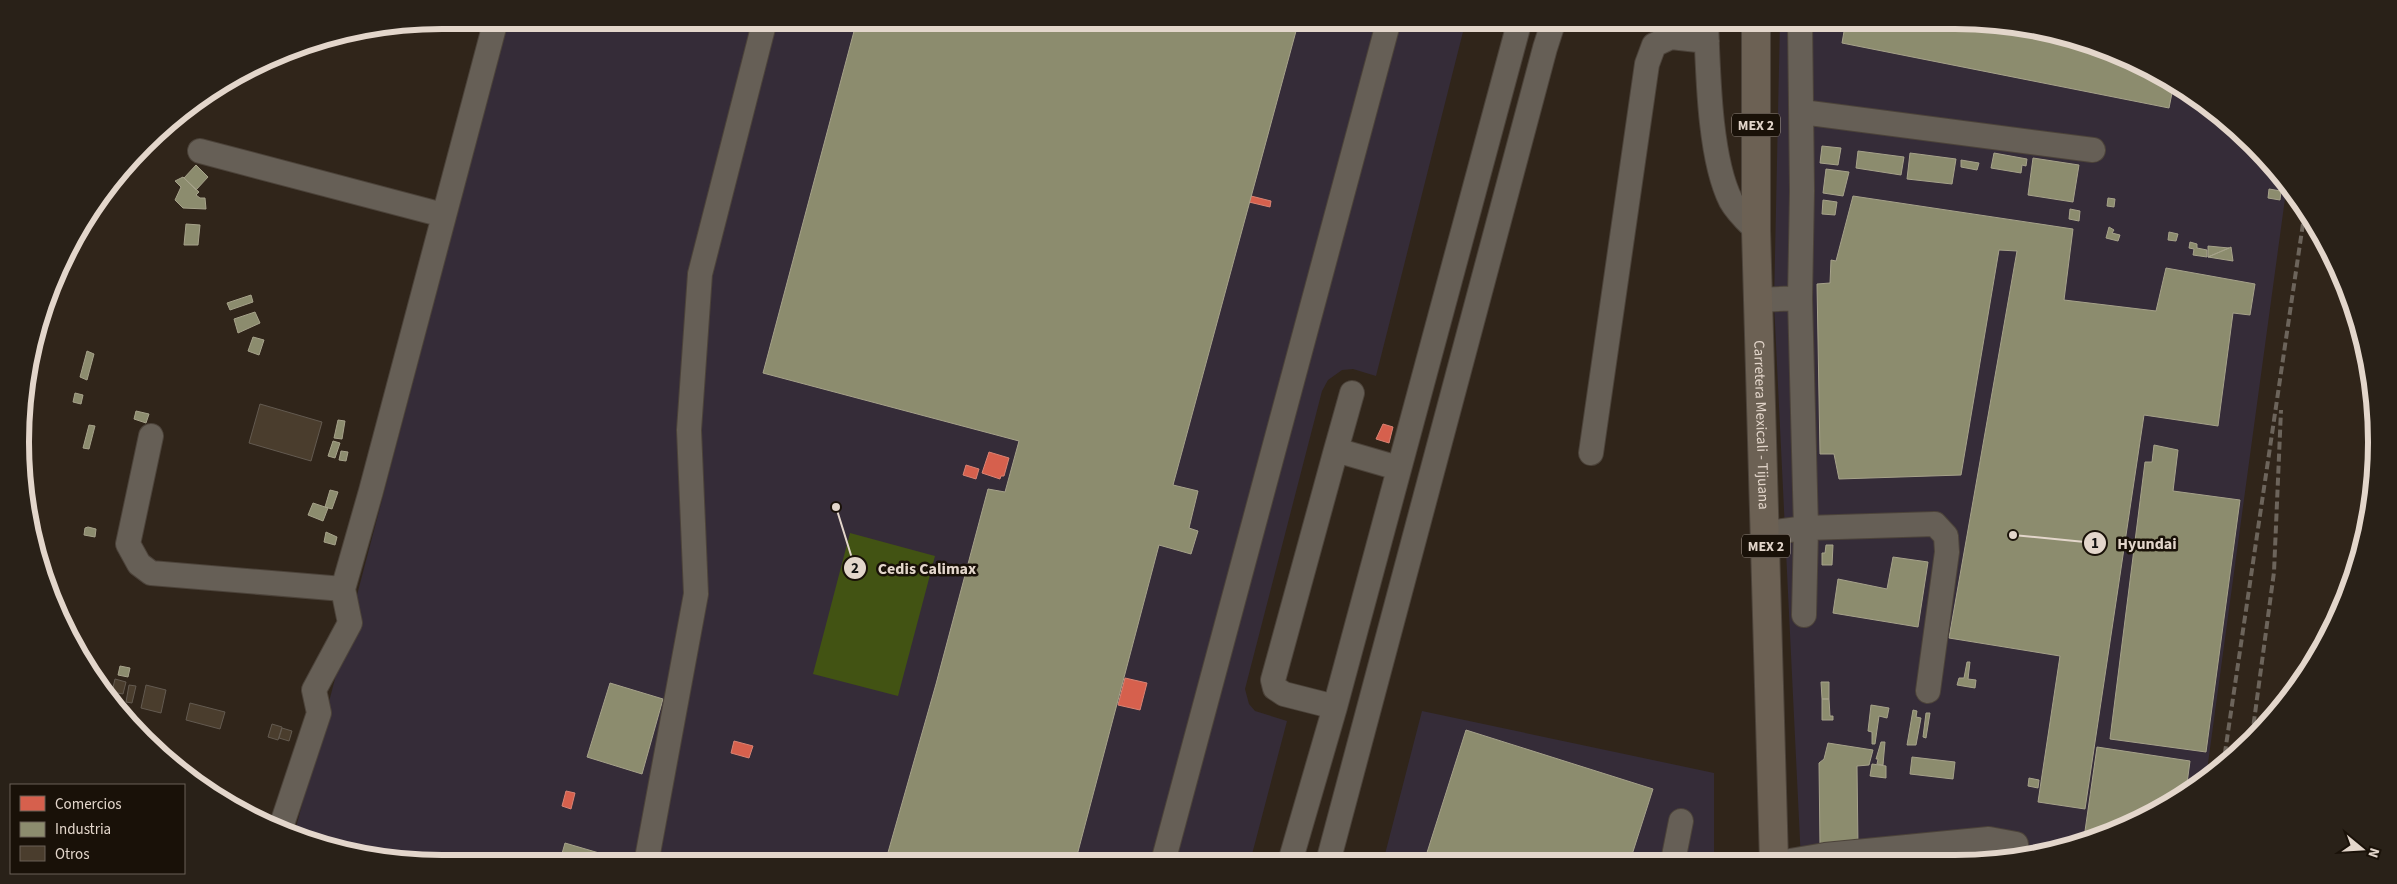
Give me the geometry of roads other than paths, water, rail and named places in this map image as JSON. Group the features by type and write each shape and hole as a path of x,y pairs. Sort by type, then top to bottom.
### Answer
{"main road":[{"name":"Carretera Mexicali - Tijuana","path":"1756,29 1756,230 1774,855"}],"lane":[{"path":"282,823 319,714 314,690 350,623 343,589 372,491 494,29"},
{"path":"648,855 696,594 689,430 700,274 763,29"},
{"path":"1164,855 1388,29"},
{"path":"1292,855 1335,707 1518,29"},
{"path":"1330,855 1551,29"},
{"path":"1800,29 1802,112 1800,298 1806,528 1804,615"},
{"path":"1591,452 1647,64 1654,45 1671,38 1706,30 1714,132 1722,181 1732,204 1756,230"},
{"path":"1802,112 2093,150"},
{"path":"200,151 444,215"},
{"path":"1758,300 1800,298"},
{"path":"1335,707 1284,694 1275,688 1273,680 1352,393"},
{"path":"151,436 128,544 139,564 151,573 343,589"},
{"path":"1336,450 1398,468"},
{"path":"1766,533 1806,528 1935,524 1946,536 1947,552 1928,691"},
{"path":"1673,855 1681,821"},
{"path":"1825,855 1989,839 2016,844"}],"railway":[{"path":"2225,755 2304,220"},
{"path":"2253,728 2274,572 2281,410"}],"place":[{"name":"Cedis Calimax","path":"836,507"},
{"name":"Hyundai","path":"2013,535"}]}
